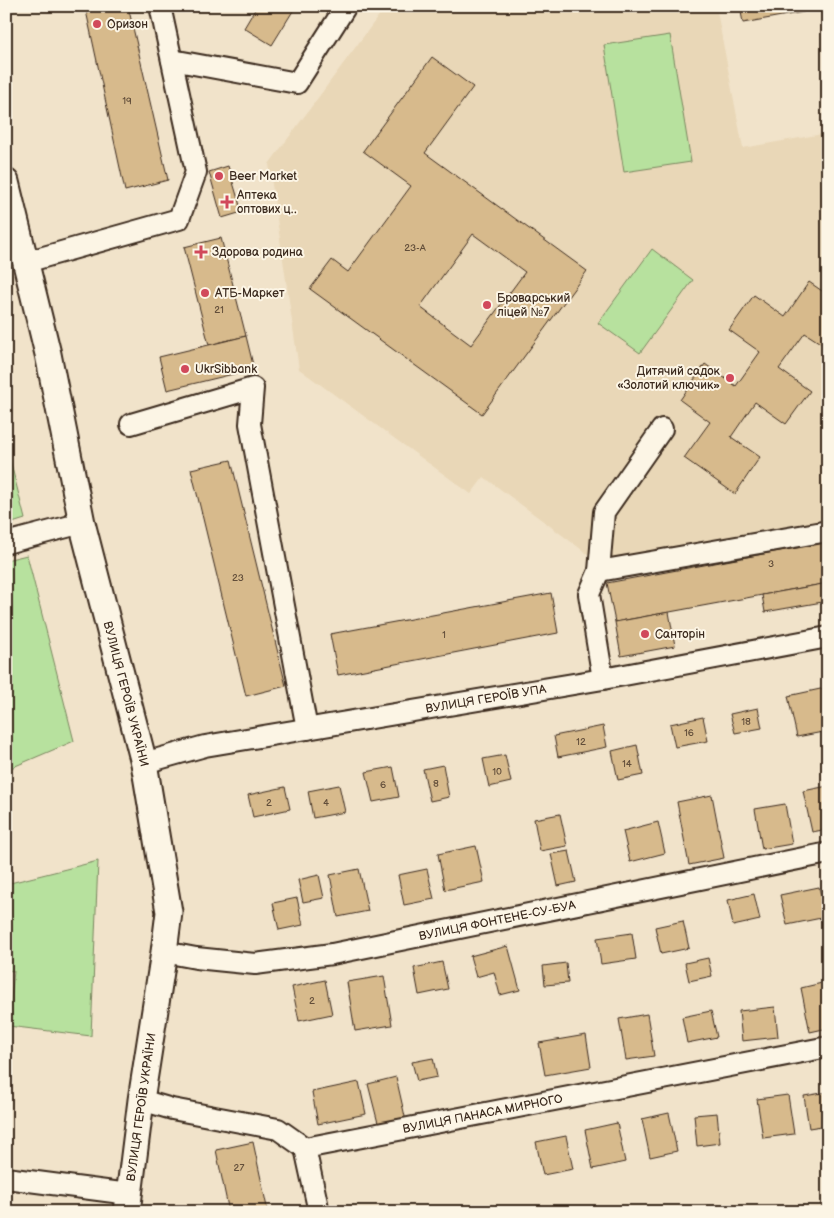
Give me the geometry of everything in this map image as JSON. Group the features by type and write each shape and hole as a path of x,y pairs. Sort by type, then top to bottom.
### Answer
{"main road":[{"name":"ВУЛИЦЯ ГЕРОЇВ УКРАЇНИ","path":"6,182 48,354 82,523 144,763 169,912 128,1203"}],"street":[{"path":"26,262 179,219 196,172 160,6"},
{"path":"172,60 297,83 346,6"},
{"path":"131,424 253,388 250,424 307,729"},
{"path":"603,679 589,594 599,572 604,512 662,430"},
{"path":"6,543 82,523"},
{"path":"599,572 828,531"},
{"name":"ВУЛИЦЯ ГЕРОЇВ УПА","path":"144,763 205,746 603,679 828,637"},
{"name":"ВУЛИЦЯ ФОНТЕНЕ-СУ-БУА","path":"164,952 196,958 255,964 332,954 828,853"},
{"name":"ВУЛИЦЯ ПАНАСА МИРНОГО","path":"305,1148 828,1047"},
{"path":"142,1100 172,1109 278,1129 305,1148 319,1212"},
{"path":"6,1178 128,1203"}],"shaded area":[{"name":"Броварський ліцей №7","path":"386,6 716,6 743,148 828,133 828,521 608,561 593,558 484,477 471,494 299,369 269,164"}],"green space":[{"path":"670,35 691,162 624,172 604,45"},
{"path":"652,249 693,280 640,353 598,323"},
{"path":"6,444 25,519 6,525"},
{"path":"27,555 74,741 6,770 6,560"},
{"path":"98,861 91,1036 8,1026 14,971 6,970 6,884"}],"building":[{"path":"85,6 128,6 168,180 125,191"},
{"path":"257,6 296,6 272,45 244,28"},
{"path":"740,6 803,6 804,12 743,23"},
{"path":"432,57 473,87 425,153 587,271 482,414 310,289 332,260 348,272 411,186 363,151","holes":["473,234 525,272 471,345 420,307"]},
{"path":"228,166 242,212 222,218 209,172"},
{"path":"221,238 246,336 209,345 184,247"},
{"path":"809,282 828,295 828,348 805,333 779,369 810,391 786,424 755,402 731,437 760,457 735,494 684,458 710,422 680,400 705,364 736,386 760,352 729,330 754,295 785,317"},
{"path":"246,336 254,369 167,390 159,357"},
{"path":"231,460 286,686 246,696 191,469"},
{"path":"828,542 828,583 615,622 607,583"},
{"path":"828,583 828,601 765,612 762,595"},
{"path":"551,593 558,633 338,675 330,634"},
{"name":"Санторін","path":"669,612 675,646 621,656 615,622"},
{"path":"825,688 828,701 828,731 797,737 788,696"},
{"path":"758,708 762,728 735,733 730,714"},
{"path":"703,717 708,741 675,747 670,724"},
{"path":"603,726 607,747 558,757 554,736"},
{"path":"637,745 643,775 618,780 612,751"},
{"path":"505,755 511,782 489,787 483,759"},
{"path":"443,765 449,797 430,801 423,769"},
{"path":"393,767 399,797 373,802 366,772"},
{"path":"339,785 345,812 313,818 308,791"},
{"path":"828,786 828,829 812,832 803,791"},
{"path":"285,787 290,809 253,817 248,795"},
{"path":"712,795 724,858 689,865 677,802"},
{"path":"785,804 792,844 762,849 755,809"},
{"path":"560,814 567,846 540,851 534,819"},
{"path":"658,822 665,853 630,862 623,831"},
{"path":"476,846 484,882 445,890 438,854"},
{"path":"569,851 576,882 558,886 551,854"},
{"path":"359,869 368,911 338,917 330,875"},
{"path":"427,869 434,899 404,905 398,875"},
{"path":"319,875 324,898 303,902 298,880"},
{"path":"819,887 826,917 787,925 780,895"},
{"path":"754,894 760,920 733,926 728,900"},
{"path":"297,898 303,925 279,930 273,903"},
{"path":"683,921 689,948 661,954 655,927"},
{"path":"632,933 636,959 601,964 597,938"},
{"path":"508,946 520,990 500,995 494,972 476,977 470,956"},
{"path":"708,958 712,976 689,981 685,963"},
{"path":"442,962 448,989 419,995 414,968"},
{"path":"566,963 568,983 545,985 543,966"},
{"path":"384,976 392,1025 355,1031 347,982"},
{"path":"325,980 332,1014 299,1021 292,987"},
{"path":"822,983 828,1010 828,1028 810,1032 801,988"},
{"path":"775,1007 778,1037 742,1041 739,1011"},
{"path":"711,1011 717,1037 687,1043 682,1017"},
{"path":"647,1014 654,1056 626,1060 619,1019"},
{"path":"586,1035 591,1067 545,1075 539,1043"},
{"path":"433,1058 437,1077 417,1081 412,1062"},
{"path":"396,1077 406,1121 379,1127 368,1084"},
{"path":"359,1082 366,1114 318,1124 312,1092"},
{"path":"828,1092 828,1125 809,1128 804,1096"},
{"path":"788,1095 794,1134 763,1138 757,1099"},
{"path":"669,1113 677,1151 650,1157 642,1119"},
{"path":"717,1113 720,1143 697,1146 694,1115"},
{"path":"617,1123 625,1162 593,1169 585,1130"},
{"path":"566,1136 573,1169 543,1175 536,1142"},
{"path":"253,1142 268,1212 229,1212 216,1150"}],"place":[{"name":"Оризон","path":"97,24"},
{"name":"Beer Market","path":"219,176"},
{"name":"Аптека оптових ц‥","path":"227,202"},
{"name":"Здорова родина","path":"201,252"},
{"name":"АТБ-Маркет","path":"205,293"},
{"name":"Броварський ліцей №7","path":"487,305"},
{"name":"UkrSibbank","path":"185,369"},
{"name":"Дитячий садок «Золотий ключик»","path":"730,378"},
{"name":"Санторін","path":"645,634"}]}
